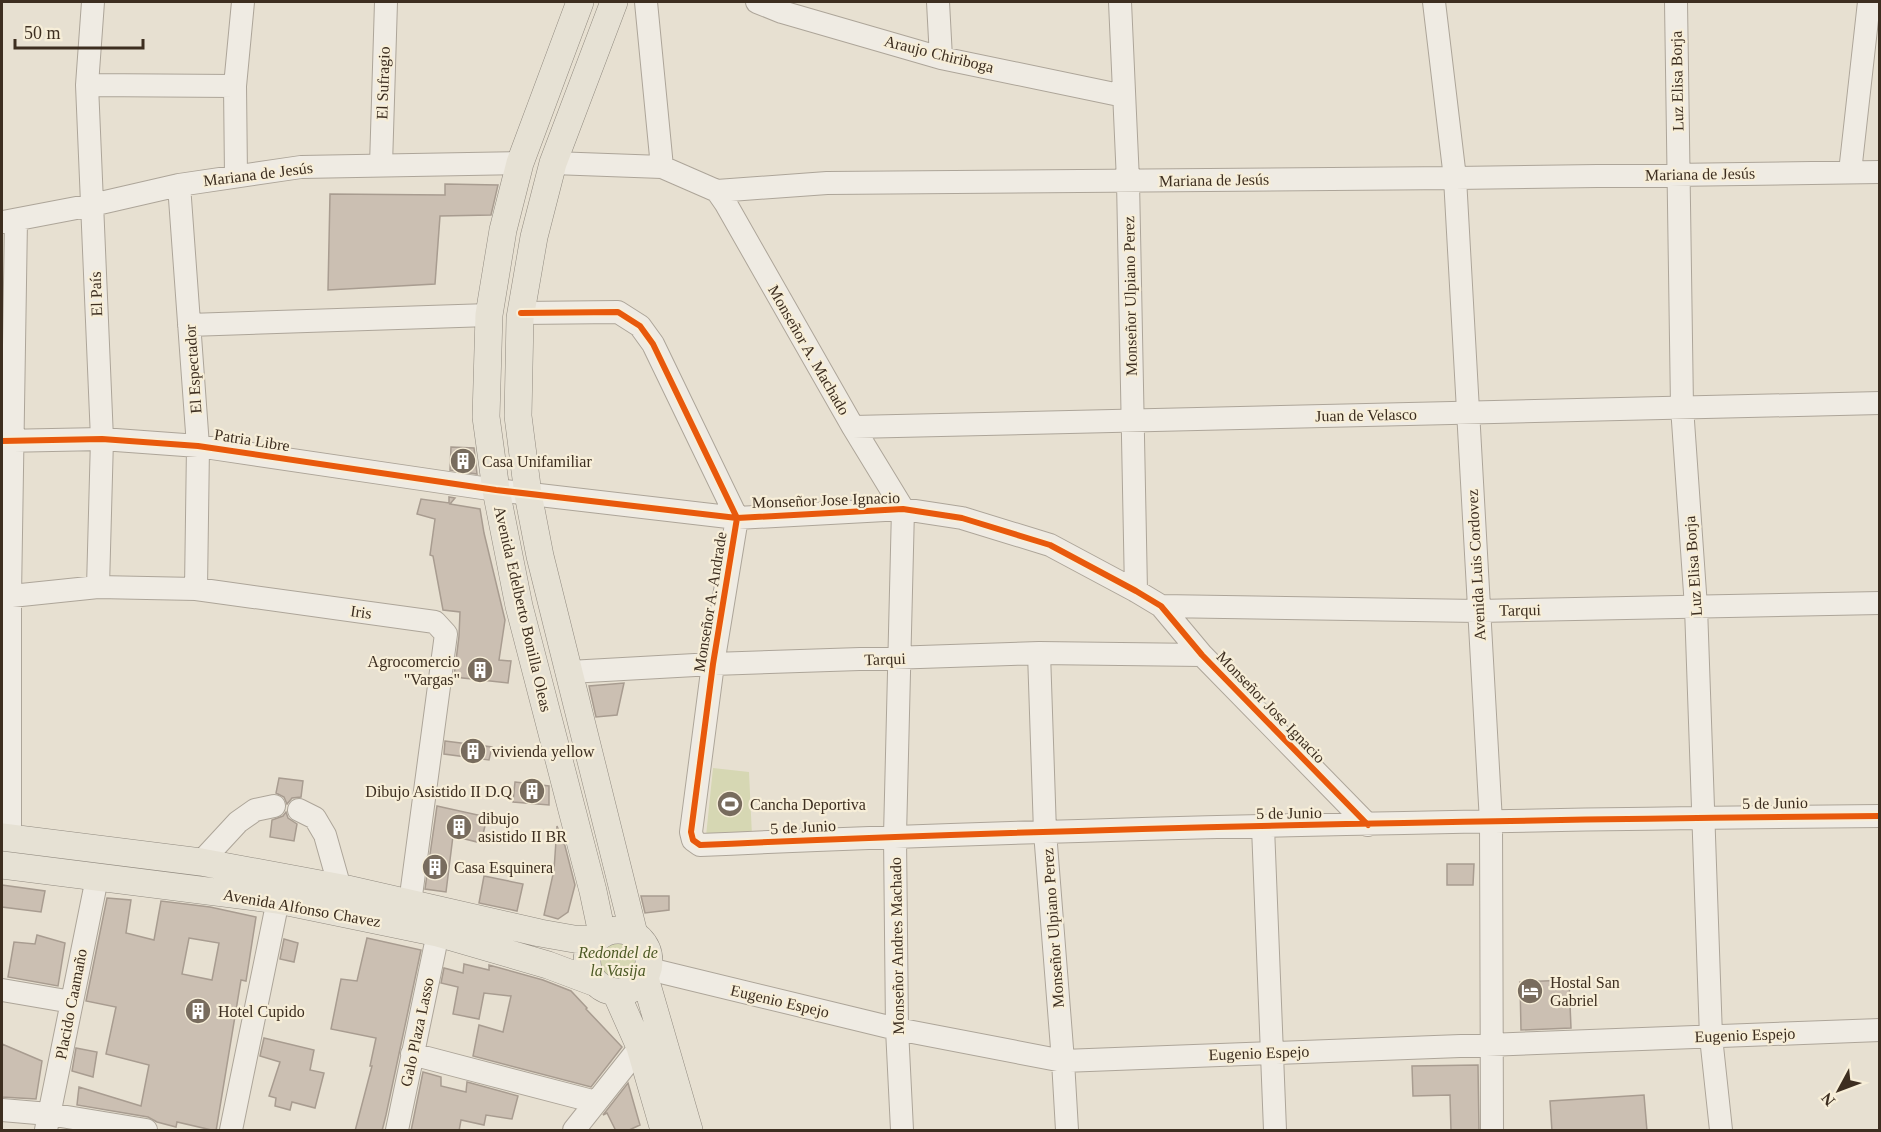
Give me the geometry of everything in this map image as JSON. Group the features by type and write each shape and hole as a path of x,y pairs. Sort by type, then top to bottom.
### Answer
{"main road":[{"name":"Avenida Edelberto Bonilla Oleas","path":"580,2 519,163 503,230 489,315 486,417 496,490 519,606 593,891 601,929 597,938"},
{"name":"Avenida Edelberto Bonilla Oleas","path":"614,2 553,164 534,237 521,313 518,416 528,494 540,556 634,934"},
{"name":"Avenida Alfonso Chavez","path":"6,837 201,862 340,888 558,936 597,938"},
{"name":"Avenida Alfonso Chavez","path":"2,865 278,900 438,933 556,967 606,988"},
{"path":"558,936 586,925 592,914 593,891"},
{"path":"664,1131 637,1041 606,988 587,966 587,957 597,938 607,932 616,930 634,934 649,953 647,974 689,1131"},
{"path":"556,967 593,994 637,1041"},
{"path":"606,988 633,990 647,974"}],"street":[{"name":"El País","path":"93,2 87,85 102,439 98,587"},
{"path":"236,176 235,86 243,2"},
{"name":"El Sufragio","path":"381,165 386,2"},
{"path":"646,2 662,167"},
{"name":"Araujo Chiriboga","path":"757,2 782,12 941,58 1124,96"},
{"path":"938,2 941,58"},
{"name":"Monseñor Ulpiano Perez","path":"1120,2 1128,181 1137,591"},
{"name":"Avenida Luis Cordovez","path":"1434,2 1455,178 1491,822 1492,1131"},
{"name":"Luz Elisa Borja","path":"1676,2 1682,407 1696,607 1711,1037 1721,1131"},
{"path":"1850,172 1869,2"},
{"path":"87,85 235,86"},
{"name":"Mariana de Jesús","path":"9,221 179,185 301,167 519,163"},
{"name":"Mariana de Jesús","path":"553,164 662,167 717,191 827,183 1880,172"},
{"name":"El Espectador","path":"179,185 198,446 196,589"},
{"name":"Monseñor A. Machado","path":"717,191 903,509"},
{"path":"6,837 9,221"},
{"name":"Monseñor A. Andrade","path":"521,313 618,312 640,326 653,344 737,518 713,664 691,832 693,840 700,845"},
{"path":"189,325 489,315"},
{"name":"Juan de Velasco","path":"853,427 1880,403"},
{"name":"Patria Libre","path":"7,441 102,439 198,446 496,490"},
{"name":"Monseñor Jose Ignacio","path":"496,490 737,518 903,509 962,518 1050,545 1161,606 1202,655 1368,825"},
{"name":"Monseñor Andres Machado","path":"902,1131 897,1029 895,836 903,509"},
{"name":"Iris","path":"6,596 98,587 196,589 435,622 446,634 410,903"},
{"name":"Tarqui","path":"1161,606 1478,610 1880,603"},
{"name":"Monseñor Ulpiano Perez","path":"1039,653 1046,832 1067,1131"},
{"name":"Tarqui","path":"569,672 713,664 1039,653 1202,655"},
{"path":"201,862 238,822 255,810 274,806"},
{"path":"299,810 315,818 325,835 340,888"},
{"name":"5 de Junio","path":"700,845 1046,832 1880,816"},
{"path":"1263,827 1275,1131"},
{"name":"Placido Caamaño","path":"47,1122 96,878"},
{"path":"231,1131 278,900"},
{"name":"Galo Plaza Lasso","path":"397,1131 438,933"},
{"name":"Eugenio Espejo","path":"647,974 897,1029 1063,1061 1880,1030"},
{"path":"2,990 72,1002"},
{"path":"574,1131 637,1041"},
{"path":"412,1054 596,1102"},
{"path":"2,1110 47,1122 146,1131"}],"green space":[{"name":"Cancha Deportiva","path":"713,768 749,772 752,836 706,836"},
{"name":"Redondel de la Vasija","path":"618,941 626,942 633,947 638,954 638,970 633,977 626,982 618,983 610,982 603,977 598,970 597,962 598,954 603,947 610,942"}],"building":[{"path":"445,184 498,185 491,215 440,216 435,284 328,290 330,194 445,195"},
{"name":"Casa Unifamiliar","path":"451,447 474,448 477,474 450,470"},
{"path":"449,497 455,498 450,504 480,509 505,620 499,660 511,661 508,683 454,677 460,612 443,610 433,556 430,555 435,519 417,514 421,499 449,503"},
{"path":"624,683 617,715 596,717 589,686"},
{"name":"vivienda yellow","path":"445,741 492,747 489,760 444,754"},
{"path":"279,778 303,781 301,797 292,798 287,804 284,797 276,793"},
{"name":"Dibujo Asistido II D.Q","path":"515,782 549,786 549,805 513,802"},
{"path":"437,806 487,817 481,843 453,836 446,892 425,889"},
{"path":"286,812 288,818 297,824 294,841 270,837 272,820 283,816"},
{"path":"557,826 565,846 575,885 568,912 558,919 544,915 554,870"},
{"path":"1447,864 1474,864 1473,885 1447,885"},
{"path":"484,876 523,884 517,911 479,903"},
{"path":"2,885 45,891 41,912 2,907"},
{"path":"641,896 669,896 669,910 645,913"},
{"path":"107,898 131,900 126,933 154,940 161,901 210,907 256,917 246,981 241,980 216,1131 177,1122 176,1127 148,1117 77,1105 79,1087 141,1106 149,1065 106,1054 116,1007 86,1001","holes":["189,938 219,943 212,980 182,974"]},
{"path":"37,935 65,943 58,986 8,977 14,942 35,944"},
{"path":"367,938 421,950 382,1131 355,1131 372,1066 370,1066 376,1038 331,1029 341,979 357,981"},
{"path":"284,939 298,943 294,962 280,959"},
{"path":"464,964 489,970 489,965 543,980 571,991 622,1047 591,1087 473,1056 479,1025 503,1032 511,996 484,993 479,1019 453,1014 458,987 441,983 444,968 463,973"},
{"path":"1569,980 1571,1028 1521,1030 1520,982"},
{"path":"264,1038 314,1050 310,1070 324,1073 315,1108 292,1102 290,1110 275,1106 276,1098 269,1096 280,1062 260,1056"},
{"path":"2,1044 42,1061 36,1099 2,1097"},
{"path":"76,1048 97,1052 93,1077 72,1071"},
{"path":"1478,1065 1479,1131 1451,1131 1450,1095 1413,1096 1412,1066"},
{"path":"423,1072 441,1077 441,1086 466,1092 467,1082 518,1096 512,1119 486,1115 484,1125 461,1120 459,1131 411,1131"},
{"path":"628,1083 640,1125 627,1131 616,1131 607,1113 603,1115"},
{"path":"1644,1095 1647,1131 1552,1131 1550,1101"}],"cycle path":[{"path":"521,313 618,312 640,326 653,344 737,518 713,664 691,832 693,840 700,845 995,833 1290,825 1880,816"},
{"path":"2,441 102,439 198,446 496,490 737,518 903,509 962,518 1050,545 1161,606 1202,655 1368,825"}],"place":[{"name":"Casa Unifamiliar","path":"463,461"},
{"name":"Agrocomercio \"Vargas\"","path":"480,670"},
{"name":"vivienda yellow","path":"473,751"},
{"name":"Dibujo Asistido II D.Q","path":"532,791"},
{"name":"Cancha Deportiva","path":"730,804"},
{"name":"dibujo asistido II BR","path":"459,827"},
{"name":"Casa Esquinera","path":"435,867"},
{"name":"Hostal San Gabriel","path":"1530,991"},
{"name":"Hotel Cupido","path":"198,1011"}]}
